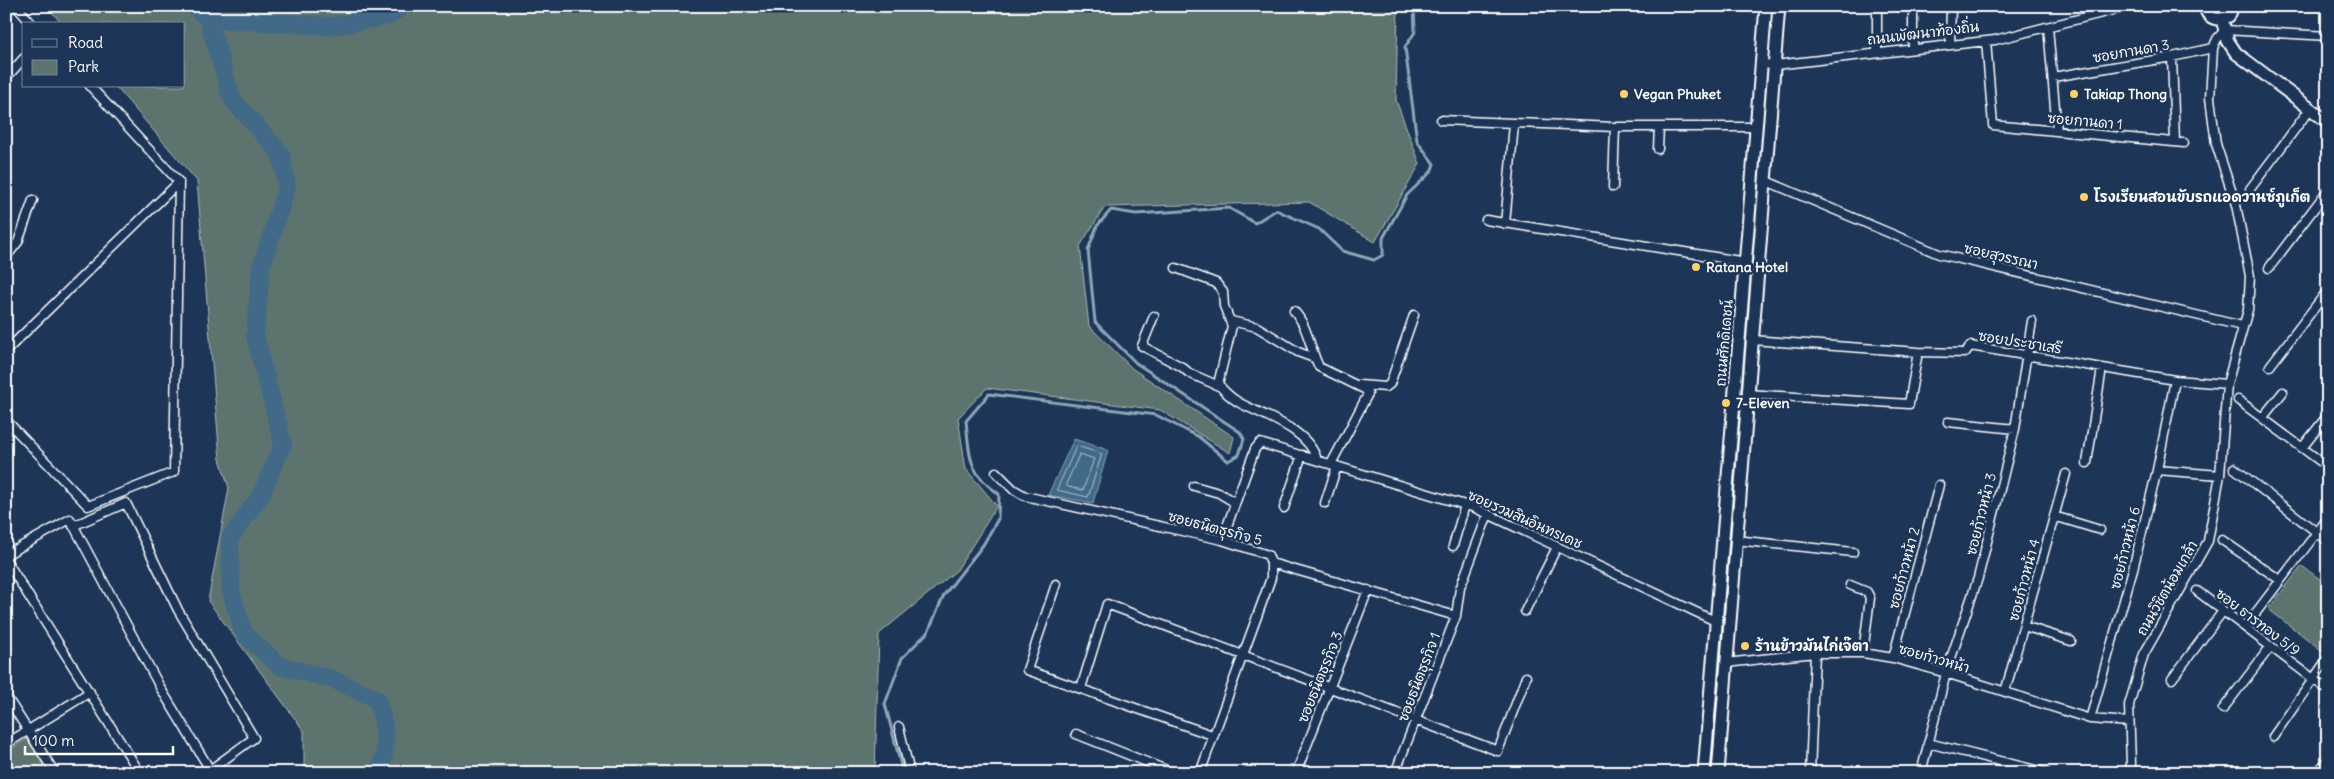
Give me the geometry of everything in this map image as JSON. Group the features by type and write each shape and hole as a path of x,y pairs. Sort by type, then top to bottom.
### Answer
{"main road":[{"name":"ถนนศักดิเดชน์","path":"1718,773 1752,340 1757,127 1766,6"},
{"name":"ถนนศักดิเดชน์","path":"1704,773 1746,262 1764,180 1779,6"},
{"path":"2205,6 2208,16 2224,25"},
{"path":"2232,6 2224,25 2228,41 2236,53 2328,122"}],"street":[{"path":"16,6 30,22"},
{"path":"1877,6 1877,53"},
{"path":"1912,49 1913,6"},
{"path":"1950,45 1951,6"},
{"name":"ถนนพัฒนาท้องถิ่น","path":"1762,64 1775,65 1986,41 2130,6"},
{"path":"2213,48 2224,25 2328,36"},
{"path":"2048,27 2057,131"},
{"name":"ซอยกานดา 1","path":"1986,41 1992,125 2179,142 2172,57"},
{"name":"ซอยกานดา 3","path":"2053,77 2172,57 2213,48"},
{"name":"ถนนวิชิตน้อมเกล้า","path":"2129,773 2131,764 2129,705 2144,654 2208,541 2220,475 2227,384 2248,310 2250,276 2236,205 2213,145 2210,98 2213,48"},
{"path":"6,78 22,60"},
{"path":"6,420 88,506 174,472 179,182 92,88"},
{"path":"2250,189 2310,109"},
{"path":"1441,120 1615,128 1757,127"},
{"path":"1505,224 1514,124"},
{"path":"1658,127 1658,148"},
{"path":"1613,187 1615,128"},
{"name":"ซอยสุวรรณา","path":"1764,180 1939,254 2242,326"},
{"path":"6,351 179,182"},
{"path":"2269,268 2328,190"},
{"path":"6,257 18,242 33,200"},
{"path":"1486,220 1746,262"},
{"path":"1176,268 1216,282 1223,292 1224,306 1231,321 1232,329 1218,379 1218,384 1221,388"},
{"path":"2270,366 2328,290"},
{"path":"1294,311 1302,319 1314,358 1319,367 1366,390 1367,397 1334,465 1325,503"},
{"path":"1154,316 1142,346 1182,367 1189,373 1221,388 1237,402 1279,421 1303,439 1315,452 1317,460"},
{"path":"1356,385 1388,386 1414,316"},
{"path":"1231,321 1256,327 1298,352 1314,358"},
{"name":"ซอยก้าวหน้า 3","path":"1920,773 1946,674 1978,578 2015,430 2032,321"},
{"name":"ซอยประชาเสรี","path":"1752,340 1918,352 1965,353 1970,346 2174,380 2227,384"},
{"path":"1747,394 1909,404 1918,352"},
{"path":"2087,463 2102,368"},
{"name":"ซอยก้าวหน้า 6","path":"2090,719 2133,569 2157,470 2174,380"},
{"path":"2263,417 2282,392"},
{"path":"2238,400 2328,467"},
{"path":"2302,448 2328,415"},
{"path":"1948,422 2015,430"},
{"name":"ซอยรวมสินอินทรเดช","path":"1234,507 1255,450 1260,443 1465,505 1557,546 1715,621"},
{"path":"1284,508 1302,455"},
{"path":"2234,468 2328,541"},
{"path":"2157,470 2220,475"},
{"name":"ซอยธนิตธุรกิจ 5","path":"996,472 1013,489 1025,496 1222,540 1268,554 1271,563 1271,578 1212,735 1200,773"},
{"name":"ซอยก้าวหน้า 4","path":"2005,692 2066,474"},
{"name":"ซอยก้าวหน้า 2","path":"1893,658 1939,485"},
{"path":"1194,486 1223,494 1234,502 1234,507 1222,540"},
{"path":"6,555 70,520 73,526 161,690 211,771 254,738 178,610 126,504 73,526"},
{"path":"1453,546 1465,505"},
{"name":"ซอยธนิตธุรกิจ 1","path":"1395,773 1456,616 1461,586 1488,514"},
{"path":"2054,516 2100,530"},
{"path":"2246,628 2328,518"},
{"path":"1735,540 1853,552"},
{"path":"2222,540 2280,580"},
{"path":"1525,611 1557,546"},
{"path":"6,560 140,773"},
{"path":"1271,563 1456,616"},
{"path":"1056,584 1027,670 1212,735"},
{"path":"1850,585 1867,592 1870,598 1863,654"},
{"name":"ซอยธนิตธุรกิจ 3","path":"1296,773 1368,590"},
{"name":"ซอย ธารทอง 5/9","path":"2197,592 2328,690"},
{"path":"1081,688 1107,604 1498,751 1526,677"},
{"path":"2172,679 2223,610"},
{"path":"2024,626 2071,641"},
{"path":"2223,709 2271,646"},
{"path":"1810,773 1815,653"},
{"name":"ซอยก้าวหน้า","path":"1726,663 1815,653 1863,654 1893,658 2090,719 2129,722"},
{"path":"2273,736 2312,678 2328,658"},
{"path":"6,744 90,692"},
{"path":"6,696 55,773"},
{"path":"899,727 910,773"},
{"path":"1076,734 1174,773"},
{"path":"1928,743 2047,773"},
{"path":"2321,768 2328,760"}],"green space":[{"path":"47,6 1398,6 1396,100 1420,164 1375,242 1309,202 1105,207 1080,246 1089,326 1133,369 1234,437 1230,453 1160,410 987,388 958,418 966,469 997,506 957,570 879,634 875,773 304,773 304,731 208,601 229,488 220,459 197,181 117,88 185,88 185,22 60,22"},
{"path":"2302,566 2328,585 2328,647 2324,652 2268,609"},
{"path":"27,739 49,773 6,773 6,752"}],"water":[{"path":"1074,439 1108,450 1093,503 1048,495"}],"waterway":[{"path":"194,6 208,19 232,99 281,154 287,187 261,267 255,336 283,444 261,495 230,538 231,591 244,634 280,666 332,679 377,699 385,736 384,754 379,773"},
{"path":"208,19 332,26 389,16 402,6"},
{"path":"903,773 885,704 902,658 928,632 944,595 983,545 998,519 999,494 981,478 972,463 966,421 989,394 1156,415 1199,437 1228,461 1239,455 1244,439 1240,432 1136,363 1095,322 1088,250 1097,226 1111,210 1136,214 1229,208 1255,223 1276,210 1319,229 1342,251 1374,260 1383,255 1383,238 1407,195 1431,172 1434,164 1417,141 1405,47 1415,32 1414,6"}],"place":[{"name":"Vegan Phuket","path":"1624,94"},
{"name":"Takiap Thong","path":"2074,94"},
{"name":"โรงเรียนสอนขับรถแอดวานซ์ภูเก็ต","path":"2084,197"},
{"name":"Ratana Hotel","path":"1696,267"},
{"name":"7-Eleven","path":"1726,403"},
{"name":"ร้านข้าวมันไก่เจ๊ตา","path":"1745,646"}]}
